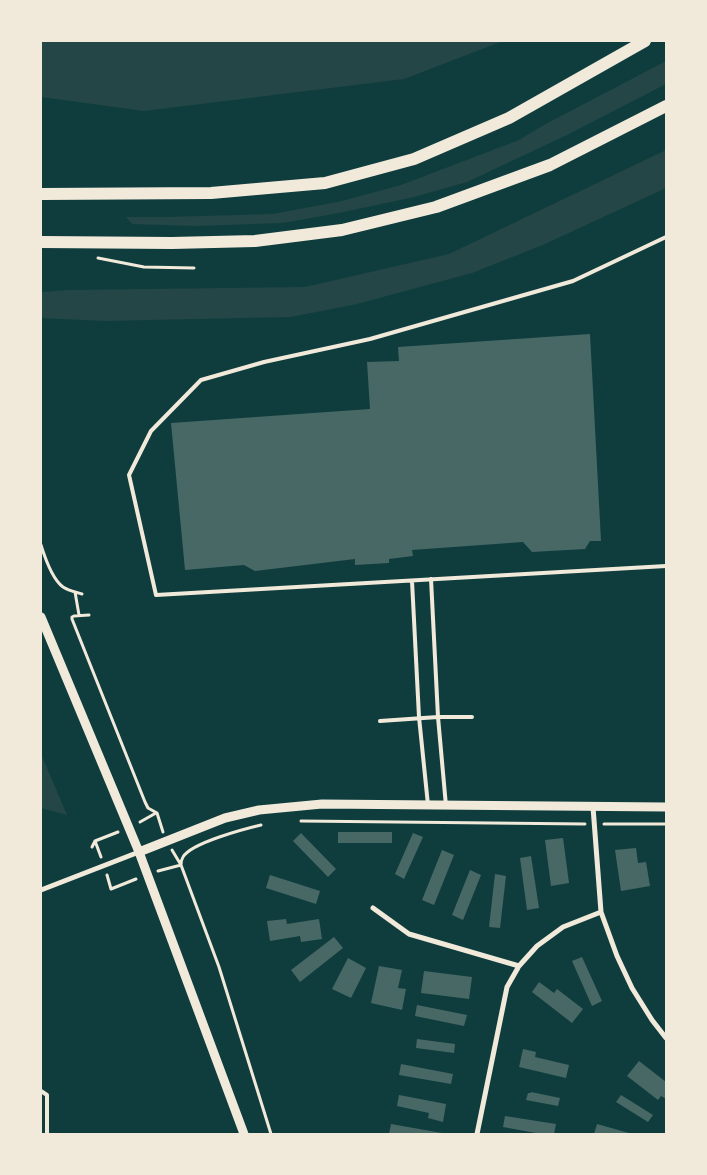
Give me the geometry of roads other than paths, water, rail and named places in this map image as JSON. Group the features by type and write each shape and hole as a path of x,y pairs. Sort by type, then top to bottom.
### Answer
{"highway":[{"path":"41,194 211,193 325,183 414,159 509,118 646,41"},
{"path":"41,242 172,243 255,241 342,230 436,208 550,165 666,106"}],"street":[{"path":"41,617 139,852 244,1134"},
{"path":"41,890 225,818 259,810 322,804 666,807"},
{"path":"593,807 601,912 617,956 632,988 666,1038"},
{"path":"373,908 409,934 519,966"},
{"path":"477,1134 507,987 519,966 537,946 563,927 601,912"}],"lane":[{"path":"666,237 573,281 370,339 264,362 201,380 151,431 129,475 156,595 666,566"},
{"path":"431,579 438,716 446,806"},
{"path":"412,580 419,717 428,805"},
{"path":"380,721 438,716 472,717"},
{"path":"41,1092 47,1095 47,1134"}]}
